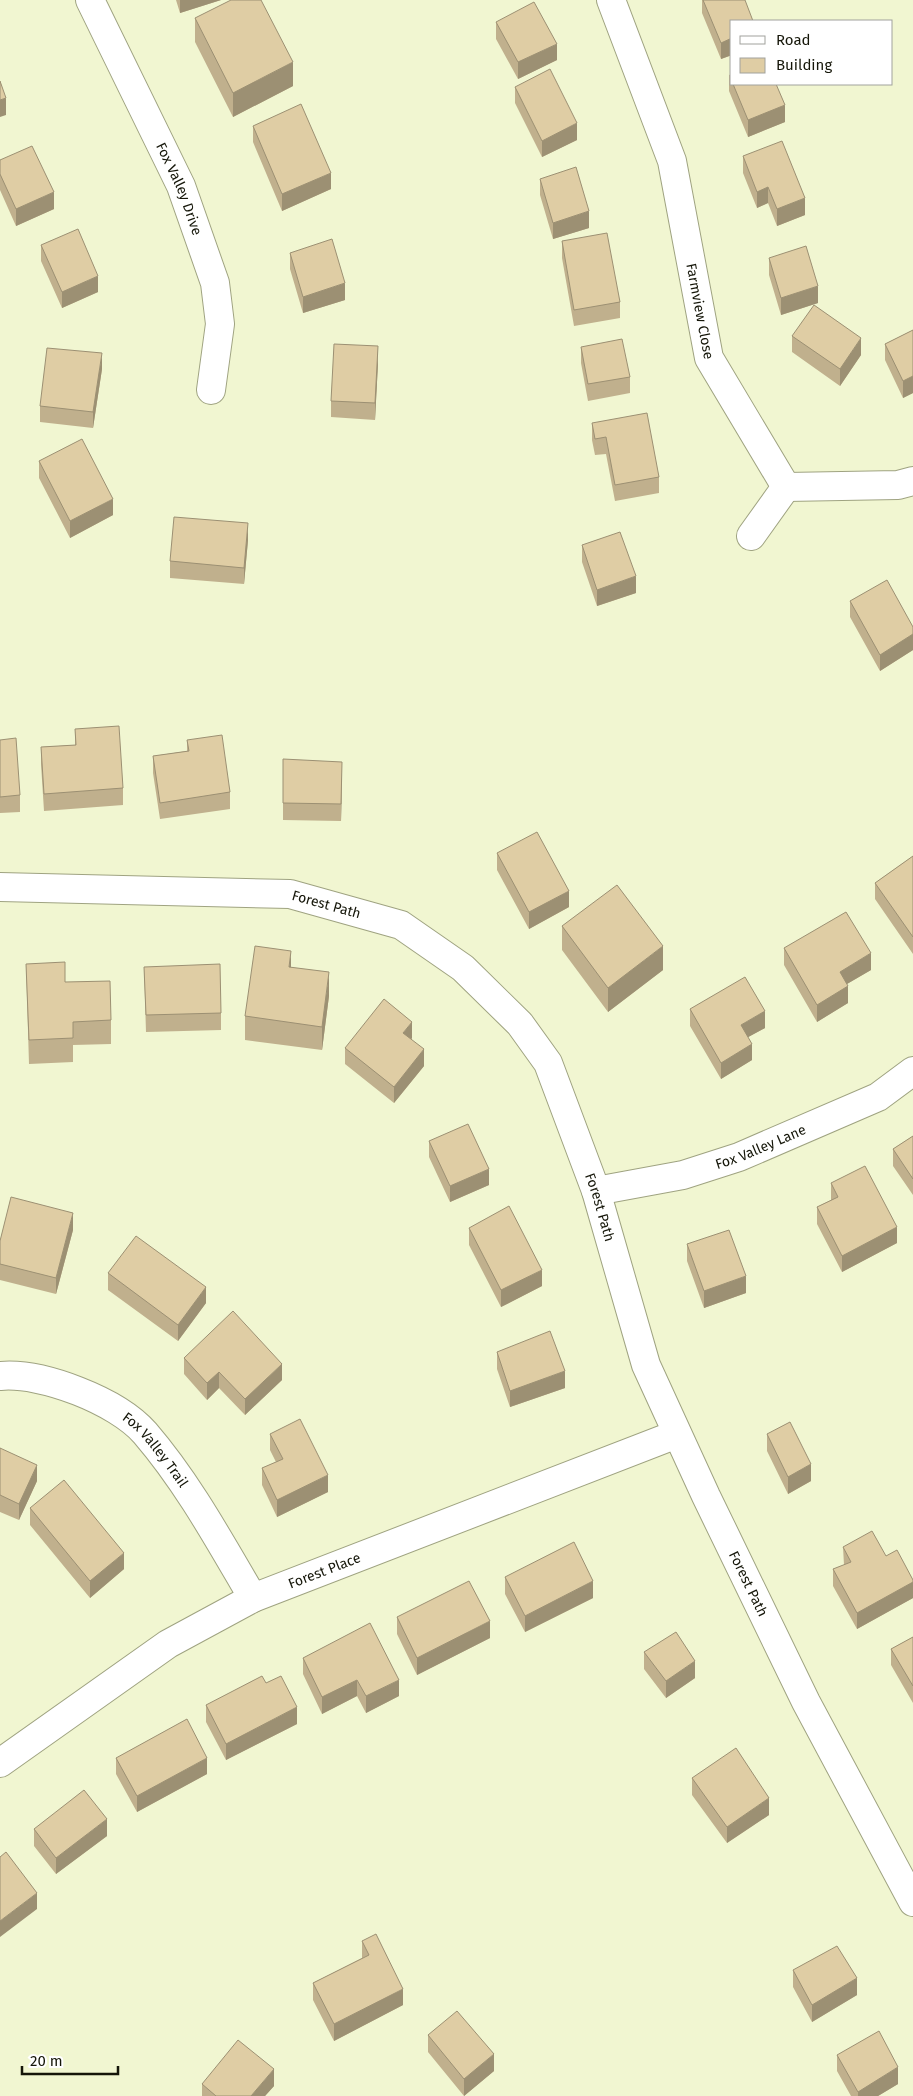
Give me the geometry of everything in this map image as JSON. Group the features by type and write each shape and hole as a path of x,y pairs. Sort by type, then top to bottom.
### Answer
{"street":[{"name":"Fox Valley Drive","path":"90,0 181,186 215,283 220,324 211,390"},
{"name":"Farmview Close","path":"611,0 672,162 709,358 786,487"},
{"path":"751,536 786,487 898,485 913,481"},
{"name":"Forest Path","path":"0,887 290,894 400,925 463,968 520,1024 548,1064 596,1191 646,1365 806,1702 913,1902"},
{"name":"Fox Valley Lane","path":"596,1191 682,1175 739,1157 878,1097 913,1071"},
{"name":"Fox Valley Trail","path":"0,1376 14,1374 61,1384 105,1403 144,1432 203,1513 253,1598"},
{"name":"Forest Place","path":"0,1763 168,1644 253,1598 678,1434"}],"building":[{"path":"231,0 261,0 293,62 233,93 195,18"},
{"path":"703,0 745,0 753,20 730,20 730,39 721,43"},
{"path":"534,2 557,44 518,62 496,22"},
{"path":"550,69 577,123 542,141 515,87"},
{"path":"0,81 6,98 0,100"},
{"path":"733,85 776,85 785,105 748,120"},
{"path":"301,104 331,173 282,194 253,126"},
{"path":"782,141 805,198 777,209 768,187 757,192 743,156"},
{"path":"32,146 54,192 16,209 0,174 0,160"},
{"path":"576,167 589,211 553,223 540,179"},
{"path":"78,229 98,276 62,292 41,245"},
{"path":"607,233 620,302 574,310 562,241"},
{"path":"332,239 345,283 303,297 290,253"},
{"path":"806,246 818,286 781,298 769,258"},
{"path":"814,305 861,338 840,369 792,336"},
{"path":"913,330 913,376 903,381 885,344"},
{"path":"622,339 630,377 588,384 581,347"},
{"path":"334,344 378,346 375,403 331,401"},
{"path":"47,348 102,353 93,412 40,406"},
{"path":"647,413 659,477 615,485 606,437 595,439 592,423"},
{"path":"82,439 113,499 70,521 39,461"},
{"path":"174,517 248,523 244,568 170,561"},
{"path":"620,532 636,576 597,590 582,545"},
{"path":"887,580 913,627 913,634 880,655 850,601"},
{"path":"119,726 123,788 44,794 41,747 76,745 75,729"},
{"path":"222,735 230,792 160,803 153,756 189,751 187,740"},
{"path":"16,738 20,795 0,797 0,740"},
{"path":"283,759 342,762 341,804 283,803"},
{"path":"537,832 569,891 529,912 497,853"},
{"path":"913,856 913,937 875,883"},
{"path":"617,885 663,946 608,988 562,926"},
{"path":"846,912 871,953 840,972 848,986 817,1005 784,948"},
{"path":"255,946 291,951 289,967 329,972 322,1027 245,1016"},
{"path":"65,962 65,982 110,981 111,1020 73,1022 73,1038 29,1040 26,964"},
{"path":"220,964 221,1013 146,1015 144,967"},
{"path":"745,977 765,1011 741,1025 752,1044 721,1063 690,1009"},
{"path":"384,999 412,1022 403,1033 424,1049 394,1087 345,1048"},
{"path":"468,1124 489,1169 450,1186 429,1141"},
{"path":"913,1136 913,1179 893,1149"},
{"path":"865,1166 897,1227 842,1256 817,1207 838,1197 831,1183"},
{"path":"11,1197 73,1213 56,1278 0,1264 0,1241"},
{"path":"509,1206 542,1270 501,1290 469,1228"},
{"path":"729,1230 746,1276 704,1291 687,1244"},
{"path":"136,1236 206,1287 178,1325 108,1273"},
{"path":"233,1311 282,1364 245,1399 219,1372 207,1383 184,1358"},
{"path":"550,1331 565,1371 510,1391 497,1352"},
{"path":"300,1419 328,1475 277,1500 262,1468 283,1459 270,1434"},
{"path":"790,1422 811,1464 788,1477 767,1434"},
{"path":"0,1448 37,1465 19,1504 0,1495"},
{"path":"64,1480 124,1553 90,1581 30,1508"},
{"path":"872,1531 886,1556 897,1550 913,1582 857,1613 833,1569 851,1562 843,1547"},
{"path":"574,1542 593,1581 525,1616 505,1577"},
{"path":"469,1581 490,1621 417,1658 397,1617"},
{"path":"370,1623 399,1680 366,1696 357,1680 322,1697 303,1658"},
{"path":"676,1632 695,1661 666,1681 644,1652"},
{"path":"913,1637 913,1686 891,1649"},
{"path":"262,1676 266,1683 281,1676 297,1707 226,1744 206,1705"},
{"path":"187,1719 207,1758 137,1796 116,1758"},
{"path":"736,1748 769,1798 727,1827 692,1778"},
{"path":"84,1790 107,1819 56,1858 34,1829"},
{"path":"6,1852 37,1893 0,1921 0,1857"},
{"path":"376,1934 403,1989 334,2024 313,1983 369,1955 362,1941"},
{"path":"837,1946 857,1978 812,2005 793,1970"},
{"path":"457,2011 494,2054 464,2079 428,2035"},
{"path":"879,2031 898,2067 858,2092 837,2055"},
{"path":"238,2040 274,2069 251,2096 216,2096 202,2084"}]}
